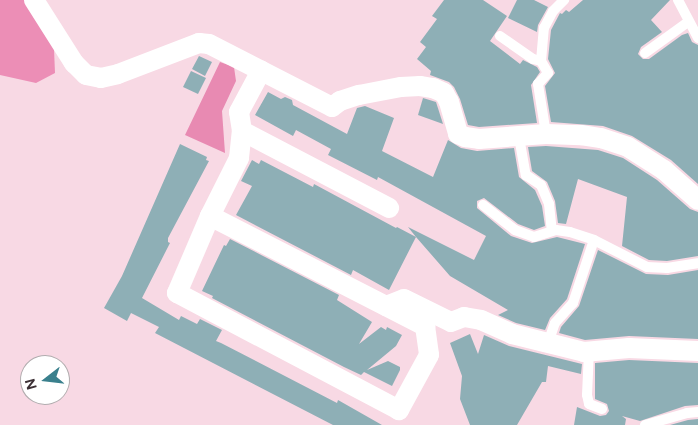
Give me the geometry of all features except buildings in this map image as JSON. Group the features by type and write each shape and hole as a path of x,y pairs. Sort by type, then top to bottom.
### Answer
{"street":[{"path":"34,0 74,63 86,75 101,78 118,74 199,43 208,44 332,107 340,101 359,95 401,86 433,88 444,93 449,102 458,134 479,140 546,134 581,134 601,138 628,148 664,170 698,200"},
{"path":"210,216 425,326 429,355 399,410 177,293 210,216 239,158 242,132 239,112 261,71"},
{"path":"242,132 389,208"},
{"path":"386,306 404,299 451,322 464,317 481,320 512,334 584,352 629,348 698,351"}],"lane":[{"path":"546,134 538,84 548,73 541,61 544,28 553,11 564,0"},
{"path":"678,0 698,38"},
{"path":"645,53 688,22"},
{"path":"500,36 533,59 541,61"},
{"path":"519,136 526,175 540,185 549,204 552,232"},
{"path":"483,205 515,230 534,237 552,232 570,232 594,240 647,266 667,268 698,263"},
{"path":"548,343 555,323 573,303 594,240"},
{"path":"589,351 587,395 589,404 602,409"},
{"path":"645,425 687,413 698,412"}],"shaded area":[{"path":"0,0 26,0 54,49 55,73 36,83 0,75"},
{"path":"220,62 234,67 236,81 222,111 225,153 185,135"}]}
